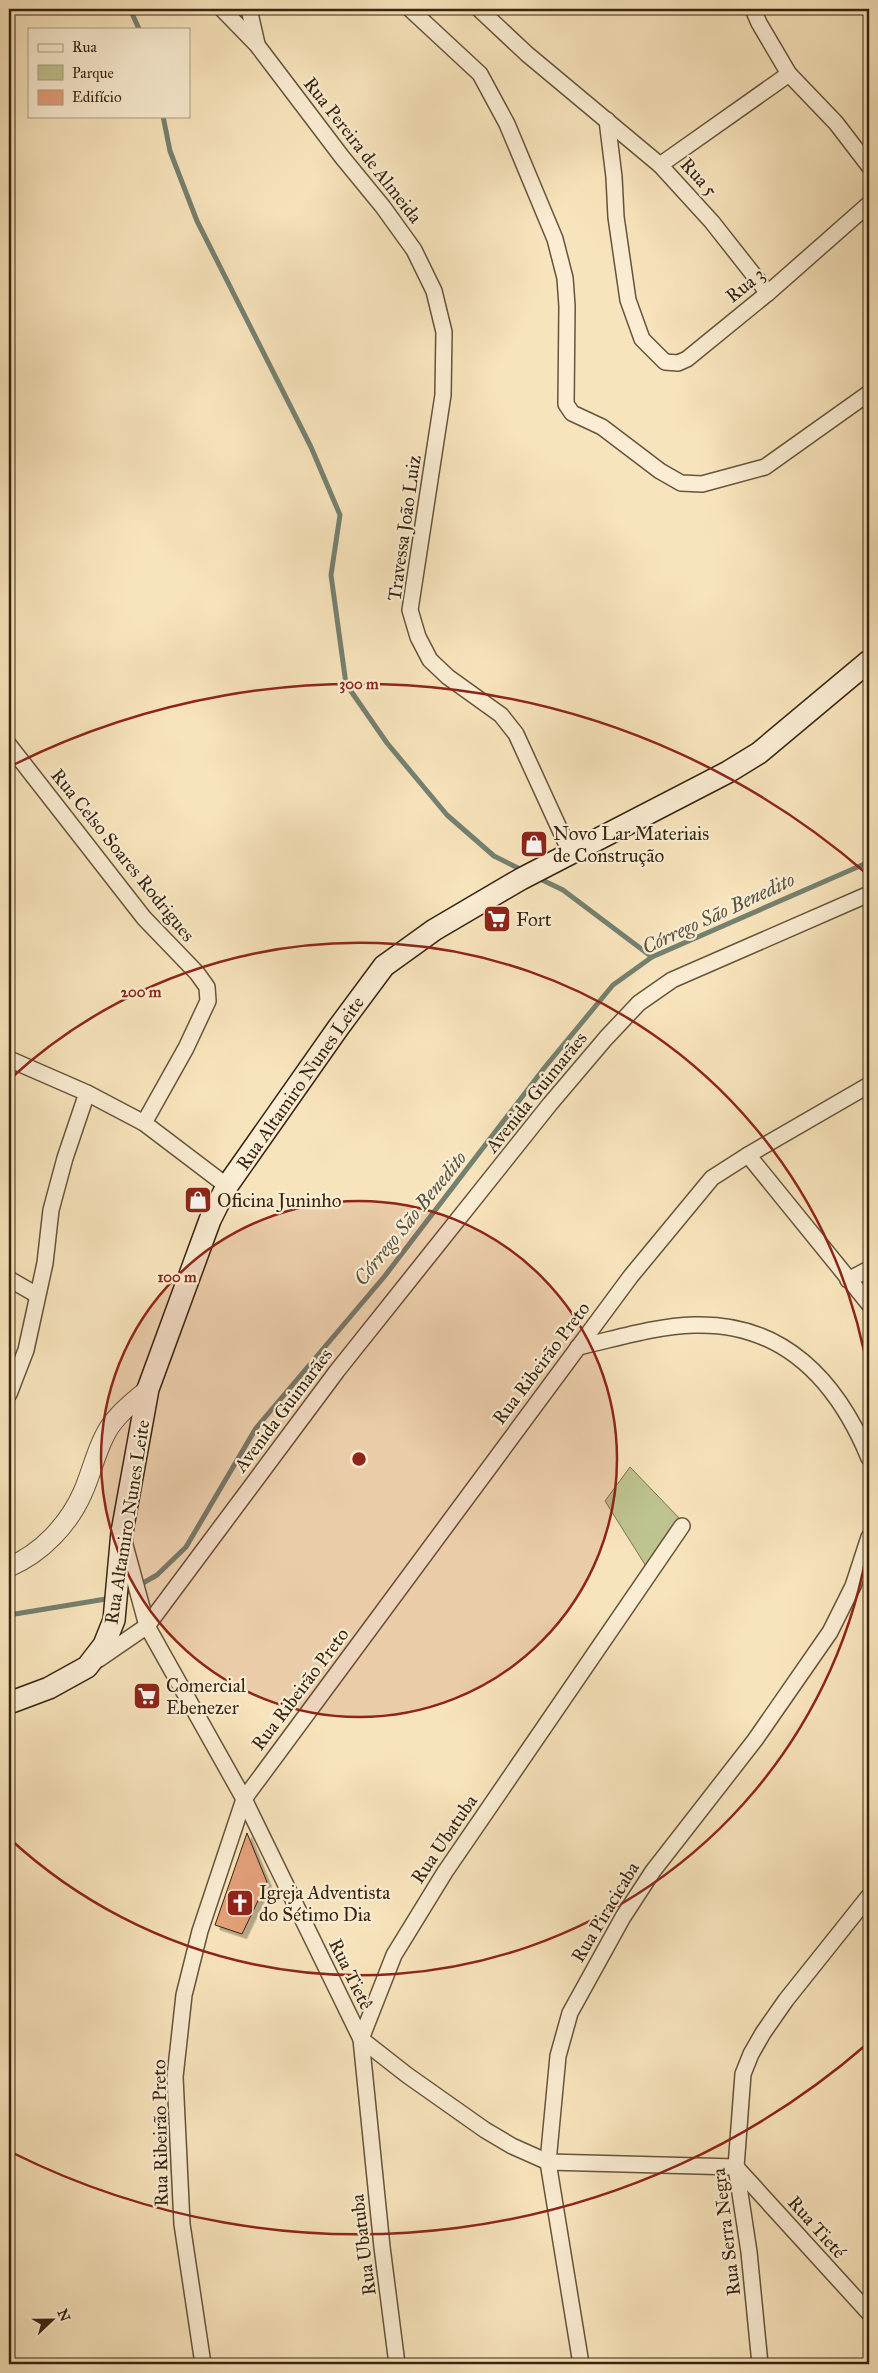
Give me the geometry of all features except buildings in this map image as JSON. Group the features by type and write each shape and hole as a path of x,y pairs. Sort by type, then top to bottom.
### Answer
{"main road":[{"name":"Rua Altamiro Nunes Leite","path":"9,1702 49,1688 87,1667 111,1632 122,1532 148,1389 210,1220 227,1186 384,966 434,930 521,878 572,854 728,772 759,753 869,661"}],"street":[{"name":"Rua Pereira de Almeida","path":"222,9 257,45 414,250 434,292 444,332"},
{"path":"249,9 257,45"},
{"path":"410,9 480,74 507,124 555,239 565,278 566,404 569,410 602,427 632,451 681,483 702,484 766,467 869,393"},
{"path":"479,9 527,54 660,165"},
{"path":"753,9 759,23 789,74 836,123 869,166"},
{"name":"Rua 5","path":"768,293 712,222 660,165 789,74"},
{"name":"Rua 3","path":"607,120 614,177 616,217 628,300 642,339 654,354 665,362 678,363 687,359 768,293 869,204"},
{"name":"Travessa João Luiz","path":"444,332 443,395 410,610 418,637 430,660 448,677 501,715 516,734 572,854"},
{"name":"Rua Celso Soares Rodrigues","path":"9,745 144,918 197,973 207,987 208,1001 186,1048 144,1123"},
{"name":"Avenida Guimarães","path":"146,1621 336,1371 550,1104 606,1038 639,1003 672,980 869,894"},
{"path":"9,1059 87,1093 144,1123 227,1186"},
{"name":"Rua Ribeirão Preto","path":"202,2364 182,2224 175,2077 184,1995 200,1931 244,1799 654,1246 712,1178 869,1084"},
{"path":"9,1394 26,1350 45,1263 51,1210 65,1158 87,1093"},
{"path":"748,1155 869,1304"},
{"path":"848,1280 869,1269"},
{"path":"9,1279 37,1295"},
{"path":"578,1347 665,1328 692,1325 717,1325 773,1340 809,1365 830,1388 860,1435 869,1458"},
{"path":"9,1567 32,1554 67,1521 83,1492 104,1437 113,1421 148,1389"},
{"name":"Rua Ubatuba","path":"397,2364 382,2247 361,2039 394,1955 445,1872 682,1526"},
{"name":"Rua Tietê","path":"122,1532 127,1557 146,1621 244,1799 361,2039 407,2075 485,2130 512,2146 548,2162 736,2168"},
{"name":"Rua Piracicaba","path":"581,2364 548,2162 558,2056 570,2013 623,1917 653,1871 755,1740 830,1632 853,1586 869,1537"},
{"path":"87,1667 146,1621"},
{"name":"Rua Serra Negra","path":"760,2364 749,2252 736,2168 742,2074 751,2054 786,2000 869,1896"},
{"name":"Rua Tieté","path":"736,2168 869,2313"}],"green space":[{"path":"630,1467 682,1521 649,1571 605,1501"}],"waterway":[{"path":"130,9 139,28"},
{"path":"163,118 170,151 197,221 311,447 340,515 331,575 346,684 387,743 447,815 494,856 524,871"},
{"name":"Córrego São Benedito","path":"122,1595 157,1575 186,1547 256,1428 384,1277 545,1067 613,985 652,957 869,862"},
{"path":"538,878 563,890 652,957"},
{"name":"Córrego São Benedito","path":"9,1615 112,1598"}],"place":[{"name":"Novo Lar Materiais de Construção","path":"534,844"},
{"name":"Fort","path":"497,919"},
{"name":"Oficina Juninho","path":"198,1200"},
{"name":"Comercial Ebenezer","path":"147,1696"},
{"name":"Igreja Adventista do Sétimo Dia","path":"240,1903"}]}
